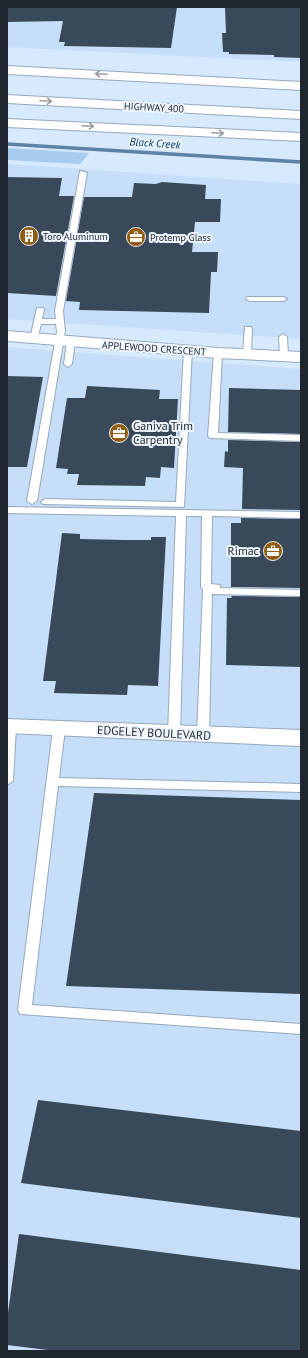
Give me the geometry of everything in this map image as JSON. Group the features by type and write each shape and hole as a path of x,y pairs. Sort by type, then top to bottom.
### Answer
{"main road":[{"path":"7,70 140,76 301,86"},
{"path":"140,76 223,76 301,79"},
{"name":"HIGHWAY 400","path":"7,99 301,115"},
{"path":"7,110 301,123"},
{"path":"7,122 301,137"},
{"name":"EDGELEY BOULEVARD","path":"9,727 301,738"}],"street":[{"name":"APPLEWOOD CRESCENT","path":"7,336 218,353 301,357"}],"lane":[{"path":"68,364 59,311 83,173"},
{"path":"250,299 283,299"},
{"path":"34,339 40,310"},
{"path":"38,321 61,322"},
{"path":"247,354 248,329"},
{"path":"283,337 284,356"},
{"path":"32,501 65,341"},
{"path":"46,502 181,504 188,350"},
{"path":"218,353 213,436 301,438"},
{"path":"7,510 301,515"},
{"path":"174,734 181,513"},
{"path":"207,514 206,587 301,588"},
{"path":"203,735 207,591 301,593"},
{"path":"7,781 9,727"},
{"path":"59,729 25,1010 301,1028"},
{"path":"52,782 301,788"}],"shaded area":[{"path":"7,7 301,7 301,62 7,47"},
{"path":"7,148 89,153 80,164 7,160"},
{"path":"7,164 301,184 301,339 7,319"},
{"path":"7,347 301,369 301,1351 7,1351"}],"building":[{"path":"7,7 177,7 171,48 64,46 65,42 59,42 63,21 7,22"},
{"path":"225,7 301,7 301,58 274,57 274,55 229,54 229,52 223,52 222,33 226,33"},
{"name":"Toro Aluminum","path":"7,177 62,178 59,196 74,196 56,296 7,293"},
{"name":"Protemp Glass","path":"162,182 206,185 205,199 221,199 220,222 195,222 192,252 218,252 217,272 211,272 209,313 79,310 80,302 66,301 84,197 132,197 134,183 156,184"},
{"path":"7,376 43,377 27,467 7,467"},
{"name":"Ganiva Trim Carpentry","path":"87,386 160,390 159,399 178,399 174,468 161,467 160,478 146,477 145,486 77,485 79,474 67,474 68,469 56,468 67,398 85,398"},
{"path":"229,388 301,390 301,434 228,432"},
{"path":"228,440 301,442 301,510 242,509 243,468 224,467 225,451 228,452"},
{"name":"Rimac","path":"241,518 301,519 301,588 231,587 231,523 241,523"},
{"path":"62,533 80,534 80,539 151,540 151,537 166,537 158,686 128,685 127,695 54,693 56,681 43,681"},
{"path":"231,596 301,597 301,667 226,665 227,598 232,598"},
{"path":"94,793 301,800 301,994 66,986"},
{"path":"38,1100 301,1131 301,1218 21,1183"},
{"path":"19,1234 301,1270 301,1351 56,1351 7,1345 7,1320"}],"waterway":[{"name":"Black Creek","path":"7,144 301,162"}],"place":[{"name":"Toro Aluminum","path":"29,236"},
{"name":"Protemp Glass","path":"136,237"},
{"name":"Ganiva Trim Carpentry","path":"119,433"},
{"name":"Rimac","path":"273,551"}]}
